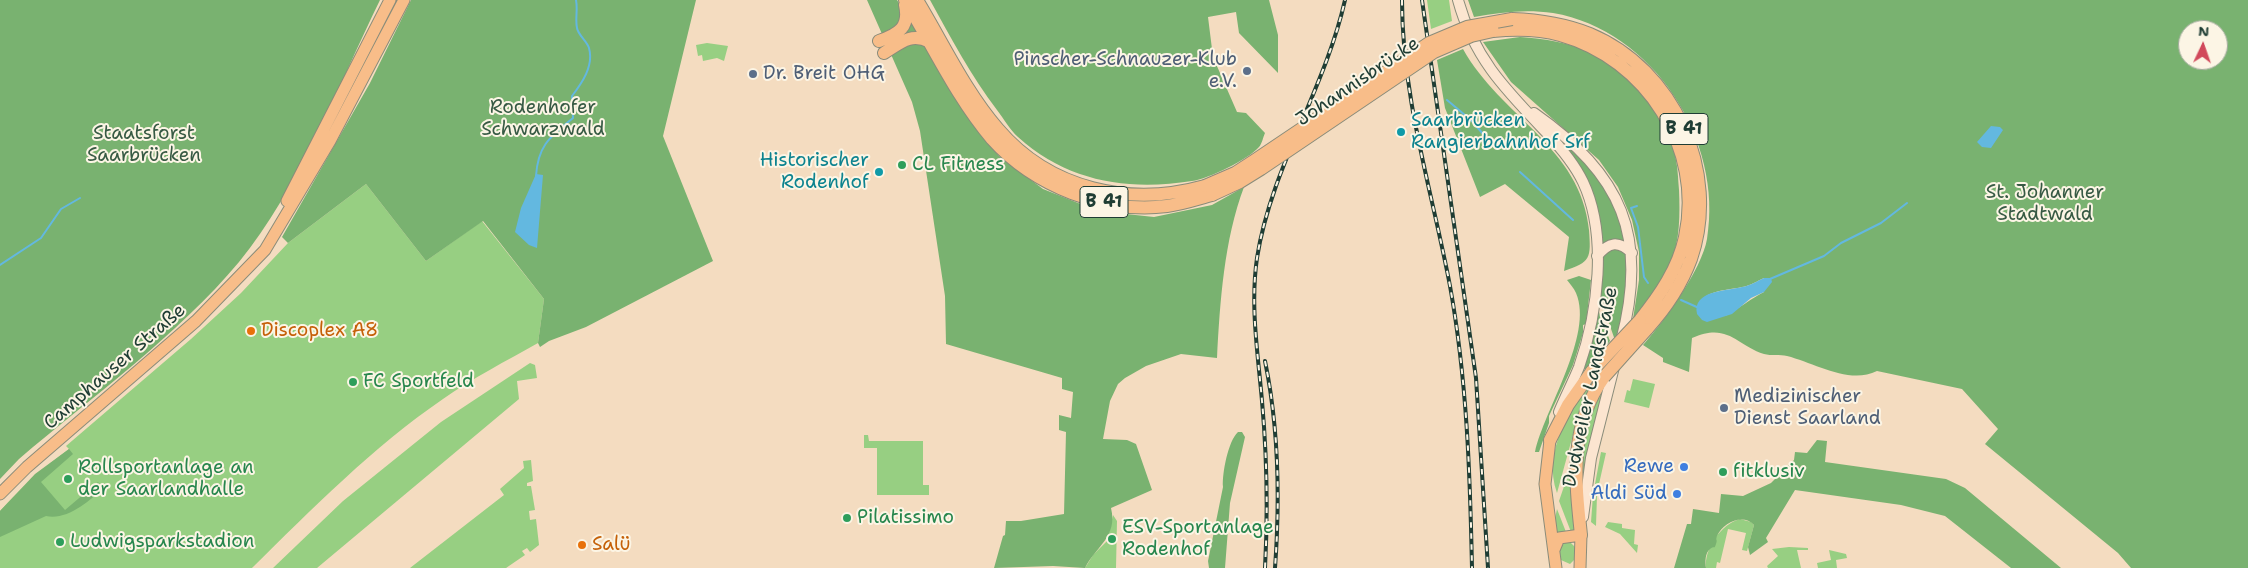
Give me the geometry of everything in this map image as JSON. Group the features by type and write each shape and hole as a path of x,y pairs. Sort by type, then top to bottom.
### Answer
{"highway":[{"name":"B 41","path":"905,0 930,42 980,114 1008,148 1044,180 1094,200 1146,207 1168,206 1208,190"},
{"path":"905,0 907,13 905,27 882,47 911,37 922,38 930,42"},
{"name":"B 41","path":"917,0 980,114"},
{"name":"Johannisbrücke","path":"1208,190 1256,160 1429,43 1468,27 1512,19 1539,20 1573,28 1619,50 1646,72 1658,85 1685,129 1698,175 1700,209 1692,256 1683,278 1670,300 1644,324"},
{"name":"Johannisbrücke","path":"1208,190 1240,182 1434,52 1453,43 1486,32 1536,31 1574,40 1604,54 1618,63 1638,81 1657,104 1674,131 1681,149 1688,184 1688,220 1685,238 1668,280 1644,324"},
{"name":"B 41","path":"1550,440 1568,405 1592,371 1644,324"},
{"name":"B 41","path":"1581,535 1575,468 1576,443 1587,406 1604,378 1644,324"}],"main road":[{"name":"Camphauser Straße","path":"249,264 286,203 325,130 390,0"},
{"name":"Camphauser Straße","path":"0,494 27,467 196,321 249,264 265,250 301,192 368,72 404,0"},
{"name":"Dudweiler Landstraße","path":"1458,0 1470,36 1483,60 1505,89 1570,160 1583,182 1594,220 1597,256 1596,292 1588,335 1578,367 1554,424 1550,440 1545,484 1556,561"},
{"name":"Dudweiler Landstraße","path":"1522,106 1568,141 1602,176 1618,204 1629,234 1632,253 1633,273 1629,304 1591,458 1578,566"},
{"path":"1597,256 1608,245 1616,242 1632,253"},
{"path":"1556,561 1560,538 1581,535"}],"green space":[{"name":"Staatsforst Saarbrücken","path":"0,0 380,0 299,170 261,233 239,262 215,289 162,340 19,459 0,479"},
{"name":"Rodenhofer Schwarzwald","path":"411,0 696,0 663,136 713,261 586,327 549,341 540,347 538,343 544,299 483,221 426,261 366,184 288,243 282,237 370,83"},
{"path":"867,0 897,0 976,126 999,156 1043,189 1098,211 1154,217 1212,205 1244,187 1237,207 1227,250 1217,358 1181,354 1146,366 1118,384 1110,401 1103,439 1127,440 1136,444 1152,490 1111,508 1112,518 1109,534 1085,568 1053,566 994,568 1003,536 1005,535 1006,521 1021,521 1064,514 1066,432 1059,430 1059,415 1071,418 1073,392 1062,389 1062,378 946,344 945,296 920,131 912,102"},
{"path":"930,0 1269,0 1278,35 1278,73 1239,33 1236,12 1208,17 1213,57 1237,112 1246,113 1265,133 1261,144 1247,157 1218,173 1192,181 1168,184 1145,185 1100,180 1057,164 1037,152 1010,128 970,70"},
{"path":"1427,0 1449,0 1452,21 1431,29"},
{"name":"St. Johanner Stadtwald","path":"1468,0 2248,0 2248,568 2131,568 2118,553 1985,444 1998,429 1962,389 1877,371 1855,376 1844,374 1787,356 1764,354 1731,337 1714,332 1692,338 1689,372 1663,362 1663,358 1643,345 1681,295 1698,265 1707,239 1709,202 1704,165 1692,129 1674,96 1650,66 1622,42 1589,24 1553,13 1533,11 1504,12 1474,17","holes":["1764,278 1764,292 1724,316 1717,316 1697,310 1704,298 1715,292 1748,286"]},
{"path":"1520,37 1548,40 1583,49 1606,61 1646,97 1665,127 1672,144 1677,164 1679,190 1678,236 1674,254 1663,277 1633,319 1639,280 1639,252 1632,220 1618,187 1599,160 1511,82 1483,42"},
{"path":"707,43 728,46 724,61 717,58 703,61 702,55 698,56 696,45"},
{"path":"1463,49 1479,73 1497,94 1537,133 1571,176 1583,201 1589,230 1589,253 1580,265 1564,271 1569,237 1505,184 1480,197 1445,108 1437,60"},
{"path":"1555,135 1595,173 1615,205 1626,241 1615,239 1601,245 1597,220"},
{"path":"366,184 426,261 482,221 544,299 538,343 454,391 392,437 344,479 252,568 0,568 0,511 24,486 69,449 66,446 191,339 241,293 288,243"},
{"path":"1616,247 1627,254 1626,295 1616,343 1605,312 1598,303 1601,259 1606,253"},
{"path":"1579,276 1591,280 1586,324 1583,325 1583,333 1573,365 1549,416 1549,423 1539,452 1535,452 1573,351 1580,310 1576,293 1567,280"},
{"path":"1597,307 1610,341 1586,370 1582,367"},
{"path":"530,363 535,365 537,378 517,381 519,399 317,568 273,568 343,501 441,422"},
{"path":"1596,375 1598,376 1579,413 1557,493 1553,477 1556,445 1561,430 1577,401"},
{"path":"1633,379 1655,384 1649,408 1624,402 1627,390 1630,391"},
{"path":"1607,385 1582,489 1583,447 1588,422"},
{"path":"1238,432 1242,432 1245,437 1230,503 1225,568 1209,568 1208,561 1223,487 1226,458 1234,436"},
{"path":"864,435 868,435 869,441 923,441 923,485 929,485 929,495 877,495 877,448 864,448"},
{"path":"1817,440 1827,441 1825,462 1946,479 1965,488 2061,568 2011,568 1945,516 1901,505 1795,490 1766,538 1768,542 1750,555 1748,547 1754,525 1749,521 1739,520 1728,524 1720,531 1715,547 1707,553 1706,568 1674,568 1687,524 1691,524 1693,509 1719,513 1721,494 1743,496 1771,483 1794,460 1795,452 1807,453"},
{"path":"69,449 73,454 41,482 65,510 98,482 103,488 85,504 69,513 62,516 46,516 0,537 0,511 35,474"},
{"path":"1601,452 1606,453 1599,484 1595,484"},
{"path":"531,460 533,481 527,483 527,486 531,486 535,510 529,511 530,520 536,519 539,545 530,552 527,548 522,551 525,555 506,568 410,568 504,495 500,489 524,468 523,461"},
{"path":"1570,469 1576,531 1571,532 1559,501"},
{"path":"1593,495 1597,495 1596,526 1591,522"},
{"path":"1557,509 1566,532 1556,535 1554,523"},
{"name":"ESV-Sportanlage Rodenhof","path":"1113,515 1117,521 1116,568 1085,568 1093,555 1107,541"},
{"path":"1740,519 1751,522 1754,525 1747,551 1742,550 1746,533 1728,529 1720,563 1717,562 1716,568 1706,568 1708,553 1715,538 1726,526"},
{"path":"1608,522 1622,524 1622,528 1635,530 1634,544 1638,545 1637,553 1620,534 1605,527"},
{"path":"1563,542 1570,542 1575,547 1575,559 1570,564 1561,560 1559,548"},
{"path":"1789,547 1808,548 1808,550 1797,550 1801,568 1768,568 1767,566 1778,556 1772,549"},
{"path":"1829,550 1846,554 1847,558 1836,560 1837,568 1818,568 1817,563 1831,560"}],"water":[{"path":"1991,126 2000,127 2003,130 1991,148 1982,147 1977,142"},
{"path":"536,174 543,175 537,248 529,245 515,232 521,208"},
{"path":"1764,278 1771,278 1772,282 1764,292 1751,298 1732,314 1707,322 1702,320 1697,314 1697,306 1705,296 1748,286"}],"waterway":[{"path":"536,176 539,157 547,142 573,118 572,96 583,80 590,61 589,48 577,28 576,0"},
{"path":"1447,100 1472,121 1489,141"},
{"path":"1520,172 1573,220"},
{"path":"0,265 41,238 61,209 80,198"},
{"path":"1770,279 1824,256 1841,243 1881,223 1907,203"},
{"path":"1637,206 1631,208 1638,227 1644,277 1648,283"},
{"path":"1681,300 1699,308"}],"railway":[{"path":"1265,568 1266,464 1254,312 1257,258 1274,192 1325,65 1345,0"},
{"path":"1402,0 1403,37 1412,109 1443,250 1456,321 1464,391 1469,462 1472,568"},
{"path":"1422,0 1476,378 1488,568"},
{"path":"1265,361 1276,438 1278,516 1275,568"}],"place":[{"name":"Pinscher-Schnauzer-Klub e.V.","path":"1247,71"},
{"name":"Dr. Breit OHG","path":"753,74"},
{"name":"Saarbrücken Rangierbahnhof Srf","path":"1401,132"},
{"name":"CL Fitness","path":"902,165"},
{"name":"Historischer Rodenhof","path":"879,172"},
{"name":"Discoplex A8","path":"251,331"},
{"name":"FC Sportfeld","path":"353,382"},
{"name":"Medizinischer Dienst Saarland","path":"1724,408"},
{"name":"Rewe","path":"1684,467"},
{"name":"fitklusiv","path":"1723,472"},
{"name":"Rollsportanlage an der Saarlandhalle","path":"68,479"},
{"name":"Aldi Süd","path":"1677,494"},
{"name":"Pilatissimo","path":"847,518"},
{"name":"ESV-Sportanlage Rodenhof","path":"1112,539"},
{"name":"Ludwigsparkstadion","path":"60,542"},
{"name":"Salü","path":"582,545"}]}
